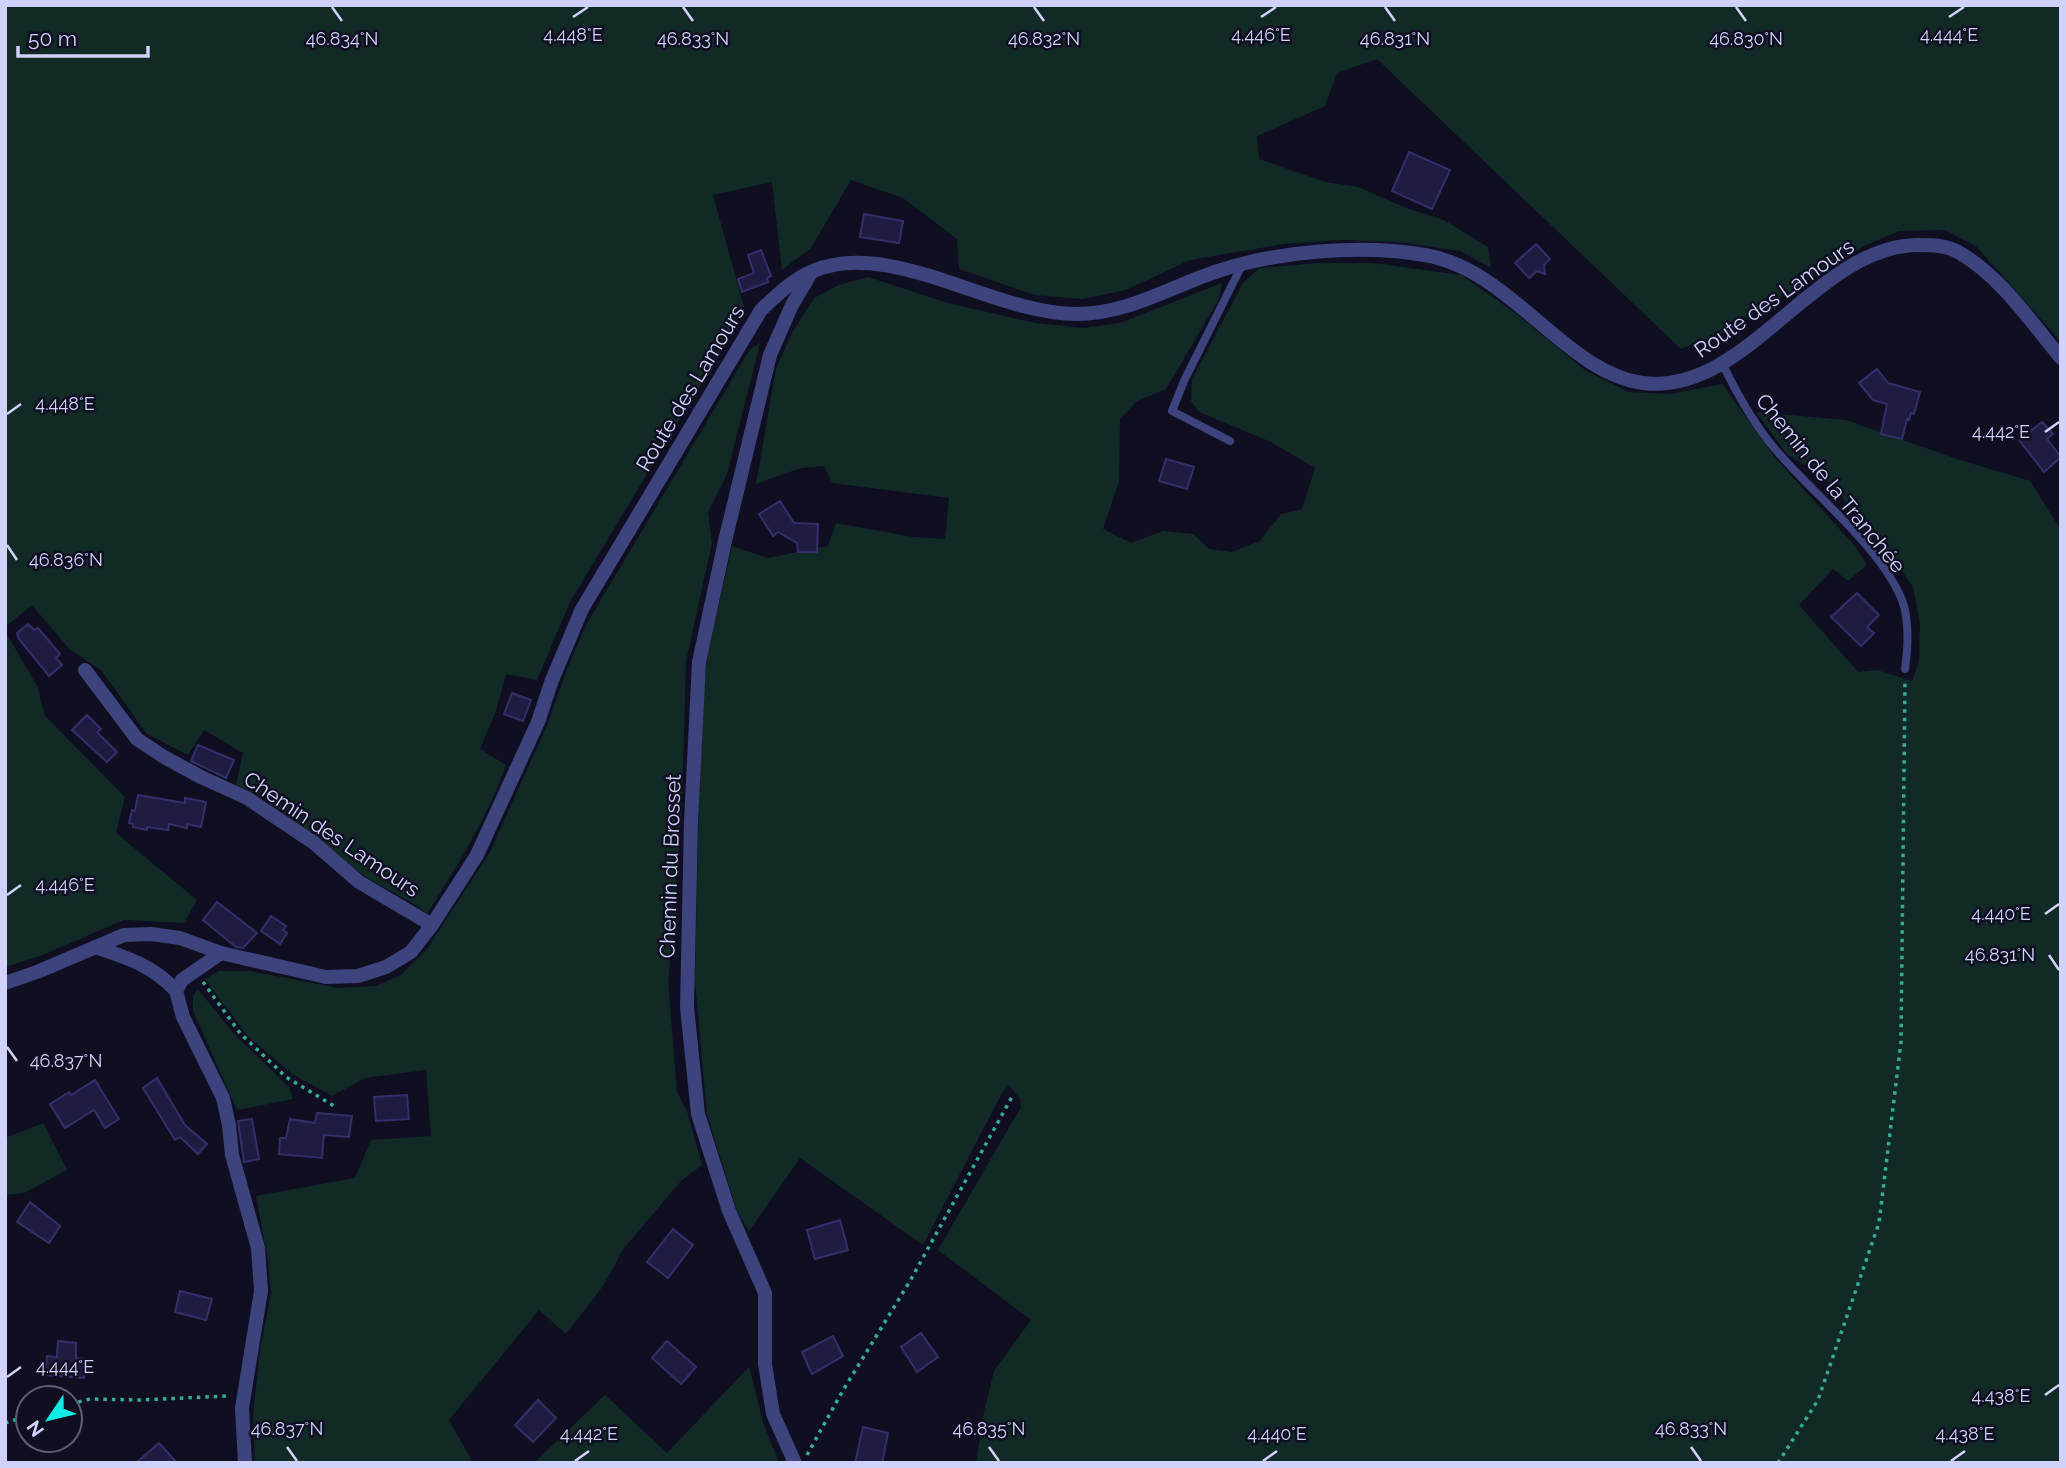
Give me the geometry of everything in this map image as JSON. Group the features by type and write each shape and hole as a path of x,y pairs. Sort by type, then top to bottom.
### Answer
{"street":[{"name":"Route des Lamours","path":"5,983 124,935 151,934 180,938 221,953 327,976 358,976 386,967 411,953 477,855 538,722 552,680 582,609 761,310 784,288 812,271 838,263 890,266 1025,309 1080,314 1123,309 1215,272 1322,251 1426,255 1460,265 1499,290 1586,359 1611,373 1642,383 1668,383 1697,377 1723,363 1854,265 1880,251 1910,245 1937,245 1956,250 1974,262 1997,283 2061,358"},
{"name":"Chemin du Brosset","path":"795,1463 773,1414 765,1364 765,1293 729,1211 698,1114 688,993 691,821 699,662 770,355 792,305 812,271"},
{"name":"Chemin des Lamours","path":"85,670 138,739 201,777 247,799 314,843 359,882 432,925"},
{"path":"95,947 130,958 153,970 176,991 183,1017 223,1098 232,1155 258,1248 261,1291 242,1408 245,1463"},
{"path":"176,991 182,980 221,953"}],"lane":[{"path":"1230,441 1172,411 1184,381 1242,265"},
{"name":"Chemin de la Tranchée","path":"1723,363 1741,402 1775,449 1858,537 1887,575 1902,602 1908,642 1905,669"}],"path":[{"path":"1778,1463 1818,1400 1879,1223 1900,1042 1905,669"},
{"path":"195,970 240,1033 286,1077 334,1106"},
{"path":"803,1463 842,1392 910,1281 1013,1095"},
{"path":"84,1400 244,1395"}],"green space":[{"path":"5,5 2061,5 2061,342 1977,247 1945,230 1899,231 1864,246 1724,332 1681,349 1377,59 1337,73 1325,106 1257,136 1259,159 1325,182 1358,187 1406,208 1444,220 1488,247 1491,268 1460,251 1400,242 1344,240 1283,244 1190,260 1126,290 1082,299 1035,295 959,269 957,239 903,198 851,180 811,248 782,270 772,182 713,195 745,311 570,602 537,680 506,674 496,711 480,749 506,765 481,823 427,914 364,876 259,795 236,785 243,753 204,730 188,755 147,734 101,670 69,649 32,605 5,627"},
{"path":"1318,263 1373,263 1461,275 1518,315 1586,371 1629,392 1670,394 1722,384 1777,460 1855,546 1867,565 1848,581 1833,569 1799,605 1858,672 1877,670 1912,681 1919,661 1920,624 1913,587 1890,554 1826,479 1787,454 1756,412 1846,420 2030,481 2061,530 2061,1463 976,1463 994,1371 1031,1320 938,1250 1021,1107 1020,1099 1009,1085 1002,1093 923,1245 800,1158 749,1231 737,1211 707,1115 695,981 700,740 707,657 732,546 768,558 828,546 836,523 913,537 945,539 949,498 832,483 824,466 801,468 756,484 776,369 792,333 814,298 839,285 868,277 948,303 1035,323 1085,328 1120,323 1222,283 1219,299 1166,389 1137,401 1120,419 1119,481 1103,529 1131,543 1163,531 1193,534 1209,549 1232,552 1260,541 1281,514 1302,509 1315,468 1271,442 1199,412 1191,401 1192,379 1243,283 1260,268"},
{"path":"760,343 727,474 708,512 712,543 686,661 682,802 668,981 677,1092 687,1111 702,1165 682,1180 624,1248 603,1286 566,1334 539,1310 449,1420 473,1463 255,1463 253,1416 260,1351 271,1293 256,1196 355,1178 371,1140 431,1136 426,1070 365,1078 332,1096 292,1074 248,1036 205,979 219,971 250,971 338,988 376,986 402,974 427,949 490,852 548,723 586,625 750,349"},
{"path":"5,631 37,686 45,716 125,797 116,833 197,900 184,923 124,920 40,956 5,967"},
{"path":"198,989 233,1033 289,1087 293,1099 237,1110 193,1011 193,996"},
{"path":"43,1123 67,1170 24,1193 5,1195 5,1138"},
{"path":"749,1367 764,1425 779,1463 534,1463 605,1395 667,1453"}],"building":[{"path":"1409,152 1450,170 1432,209 1392,191"},
{"path":"864,214 903,221 899,243 860,237"},
{"path":"1536,244 1550,259 1544,265 1545,274 1537,271 1529,278 1515,263"},
{"path":"761,250 771,276 767,278 768,282 742,292 738,279 754,273 748,255"},
{"path":"1877,369 1888,383 1920,392 1914,414 1911,413 1909,420 1907,419 1902,439 1881,434 1887,404 1873,400 1859,383"},
{"path":"2042,422 2053,434 2047,439 2061,457 2044,472 2019,440"},
{"path":"1166,459 1194,467 1187,489 1159,481"},
{"path":"780,501 794,523 818,524 817,552 798,552 797,543 778,532 773,536 759,514"},
{"path":"1857,593 1879,615 1867,627 1874,633 1861,646 1831,617"},
{"path":"28,624 34,630 38,628 60,654 56,658 62,665 49,676 19,639 17,633"},
{"path":"512,693 531,700 523,721 504,714"},
{"path":"87,715 101,729 97,732 117,752 107,762 72,730"},
{"path":"198,745 234,760 226,778 191,761"},
{"path":"138,795 185,803 185,798 206,802 201,827 187,824 187,828 169,824 168,830 147,827 147,830 133,827 133,824 129,823"},
{"path":"217,902 257,933 243,948 236,947 203,920"},
{"path":"271,916 286,926 283,930 287,933 280,944 261,931"},
{"path":"157,1078 185,1125 207,1144 198,1154 180,1137 175,1140 143,1088"},
{"path":"95,1080 119,1119 105,1128 94,1110 65,1128 50,1104"},
{"path":"407,1095 409,1119 376,1121 374,1097"},
{"path":"317,1113 352,1116 349,1137 324,1135 322,1158 279,1154 280,1138 286,1138 290,1119 315,1123"},
{"path":"252,1119 259,1159 244,1162 238,1121"},
{"path":"30,1202 60,1226 49,1243 17,1222"},
{"path":"840,1220 848,1250 815,1259 807,1230"},
{"path":"673,1229 693,1245 668,1278 647,1262"},
{"path":"180,1291 212,1299 206,1320 175,1312"},
{"path":"921,1333 938,1357 917,1372 901,1347"},
{"path":"833,1336 843,1356 812,1374 802,1352"},
{"path":"58,1341 76,1343 76,1358 85,1359 84,1378 45,1375 47,1356 57,1357"},
{"path":"667,1341 696,1367 681,1384 652,1358"},
{"path":"538,1400 556,1418 533,1442 515,1425"},
{"path":"863,1427 888,1433 882,1463 855,1463"},
{"path":"159,1443 177,1463 136,1463"}]}
